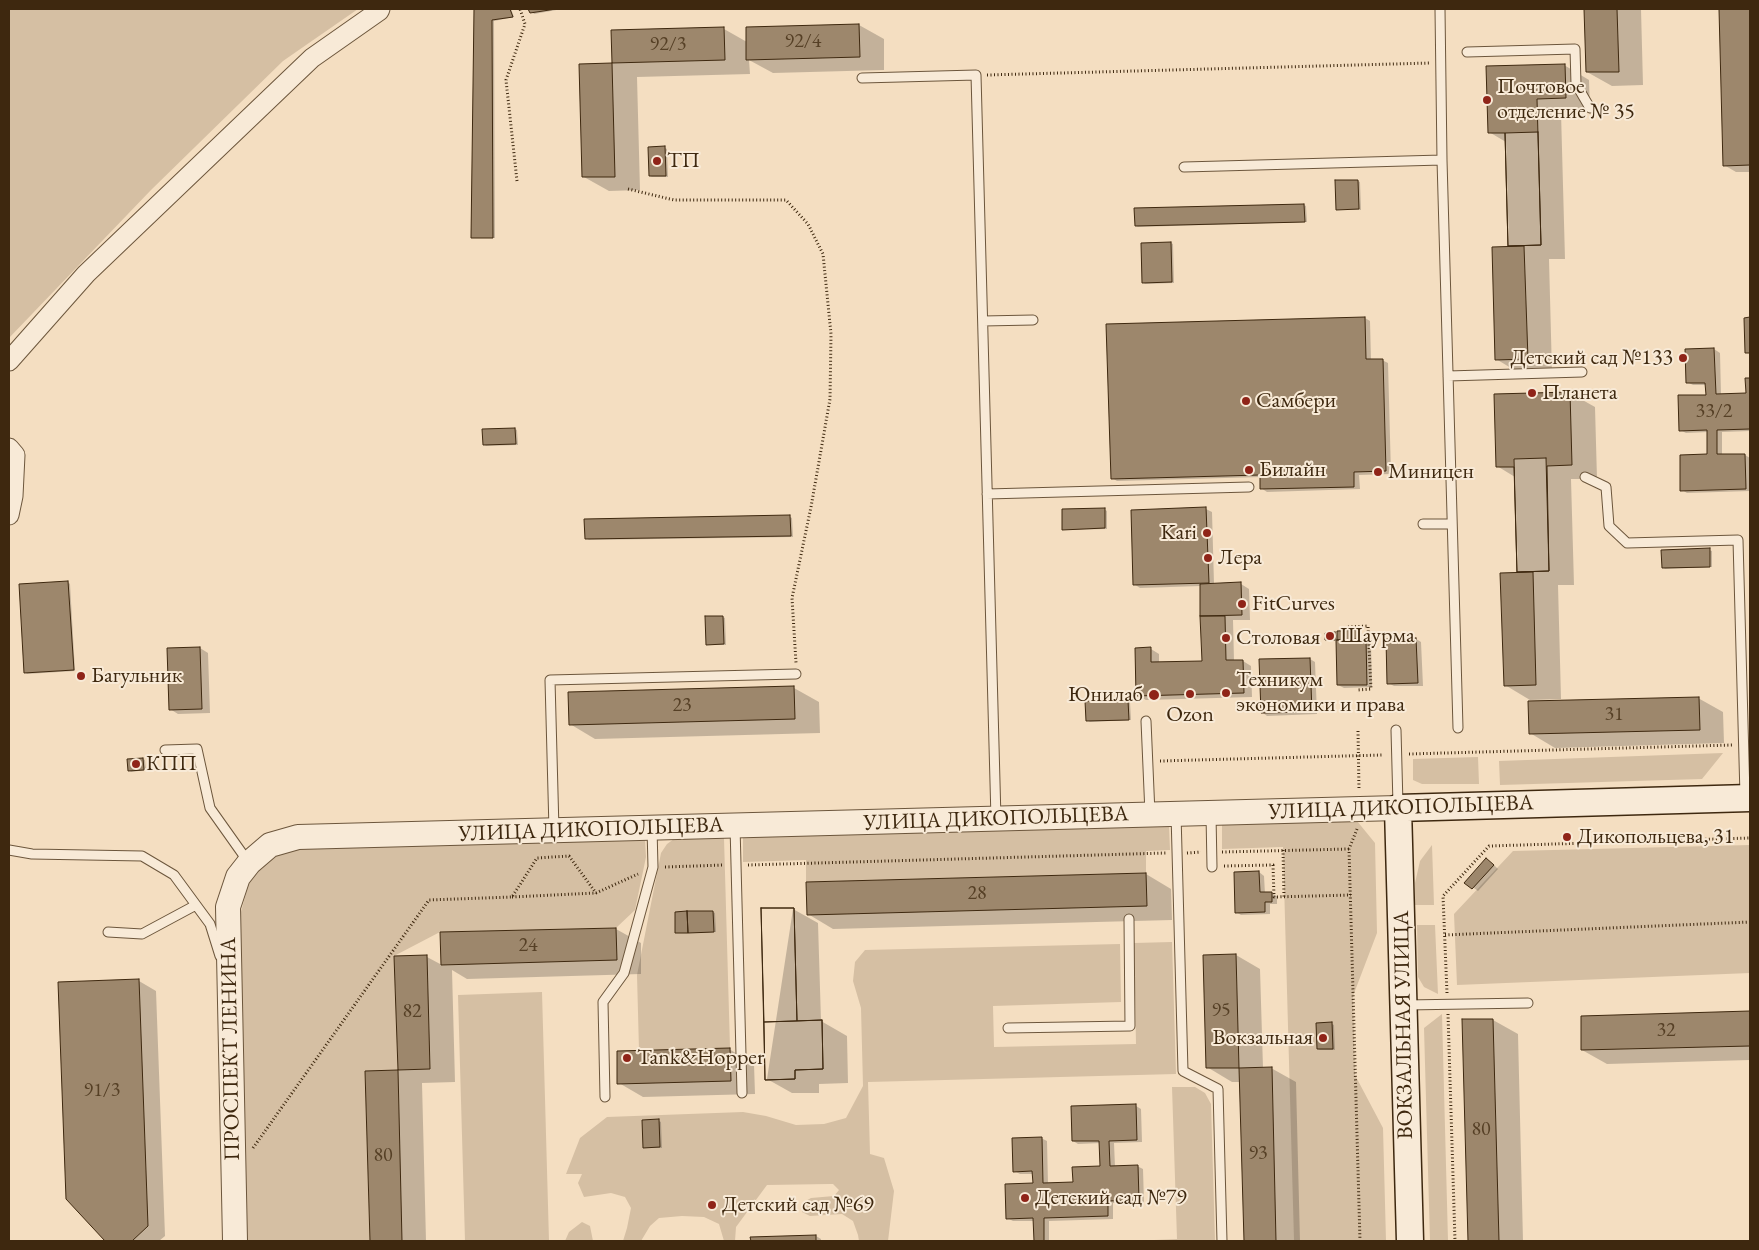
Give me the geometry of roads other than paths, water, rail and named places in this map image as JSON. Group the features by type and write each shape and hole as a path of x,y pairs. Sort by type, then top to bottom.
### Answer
{"main road":[{"name":"УЛИЦА ДИКОПОЛЬЦЕВА","path":"1398,808 1748,798"},
{"name":"ВОКЗАЛЬНАЯ УЛИЦА","path":"1398,808 1410,1241"}],"street":[{"path":"9,361 86,274 305,64 380,9"},
{"path":"9,448 15,455 13,496 9,515"},
{"name":"УЛИЦА ДИКОПОЛЬЦЕВА","path":"249,863 270,846 298,838 1398,808"},
{"name":"ПРОСПЕКТ ЛЕНИНА","path":"235,1241 228,907 238,877 249,863"}],"lane":[{"path":"1440,9 1442,160 1458,728"},
{"path":"1468,52 1576,49 1576,84 1590,108"},
{"path":"862,78 976,76 996,819"},
{"path":"1184,167 1442,160"},
{"path":"983,322 1033,320"},
{"path":"1448,376 1582,372"},
{"path":"1585,477 1606,487 1608,526 1627,543 1738,540 1744,745 1748,798"},
{"path":"987,494 1249,487"},
{"path":"1423,524 1452,524"},
{"path":"554,830 550,680 796,674"},
{"path":"1146,721 1150,815"},
{"path":"1396,730 1398,808"},
{"path":"164,750 197,749 210,808 249,863"},
{"path":"1211,813 1212,867"},
{"path":"1176,814 1183,1071 1218,1089 1222,1241"},
{"path":"735,826 742,1093"},
{"path":"605,1097 602,1002 624,973 653,867 652,828"},
{"path":"9,850 32,854 142,856 174,875 210,924 229,982"},
{"path":"108,932 142,934 196,905"},
{"path":"1008,1028 1130,1026 1128,919"},
{"path":"1404,1004 1528,1003"}],"place":[{"name":"Почтовое отделение № 35","path":"1487,100"},
{"name":"ТП","path":"657,161"},
{"name":"Детский сад №133","path":"1683,358"},
{"name":"Планета","path":"1532,393"},
{"name":"Самбери","path":"1246,401"},
{"name":"Билайн","path":"1249,470"},
{"name":"Миницен","path":"1378,472"},
{"name":"Kari","path":"1207,533"},
{"name":"Лера","path":"1208,558"},
{"name":"FitCurves","path":"1242,604"},
{"name":"Шаурма","path":"1330,636"},
{"name":"Столовая","path":"1226,638"},
{"name":"Багульник","path":"81,676"},
{"name":"Техникум экономики и права","path":"1226,693"},
{"name":"Ozon","path":"1190,694"},
{"name":"Юнилаб","path":"1154,695"},
{"name":"КПП","path":"136,764"},
{"name":"Дикопольцева, 31","path":"1567,837"},
{"name":"Вокзальная","path":"1323,1038"},
{"name":"Tank&Hopper","path":"627,1058"},
{"name":"Детский сад №79","path":"1025,1198"},
{"name":"Детский сад №69","path":"712,1205"}]}
